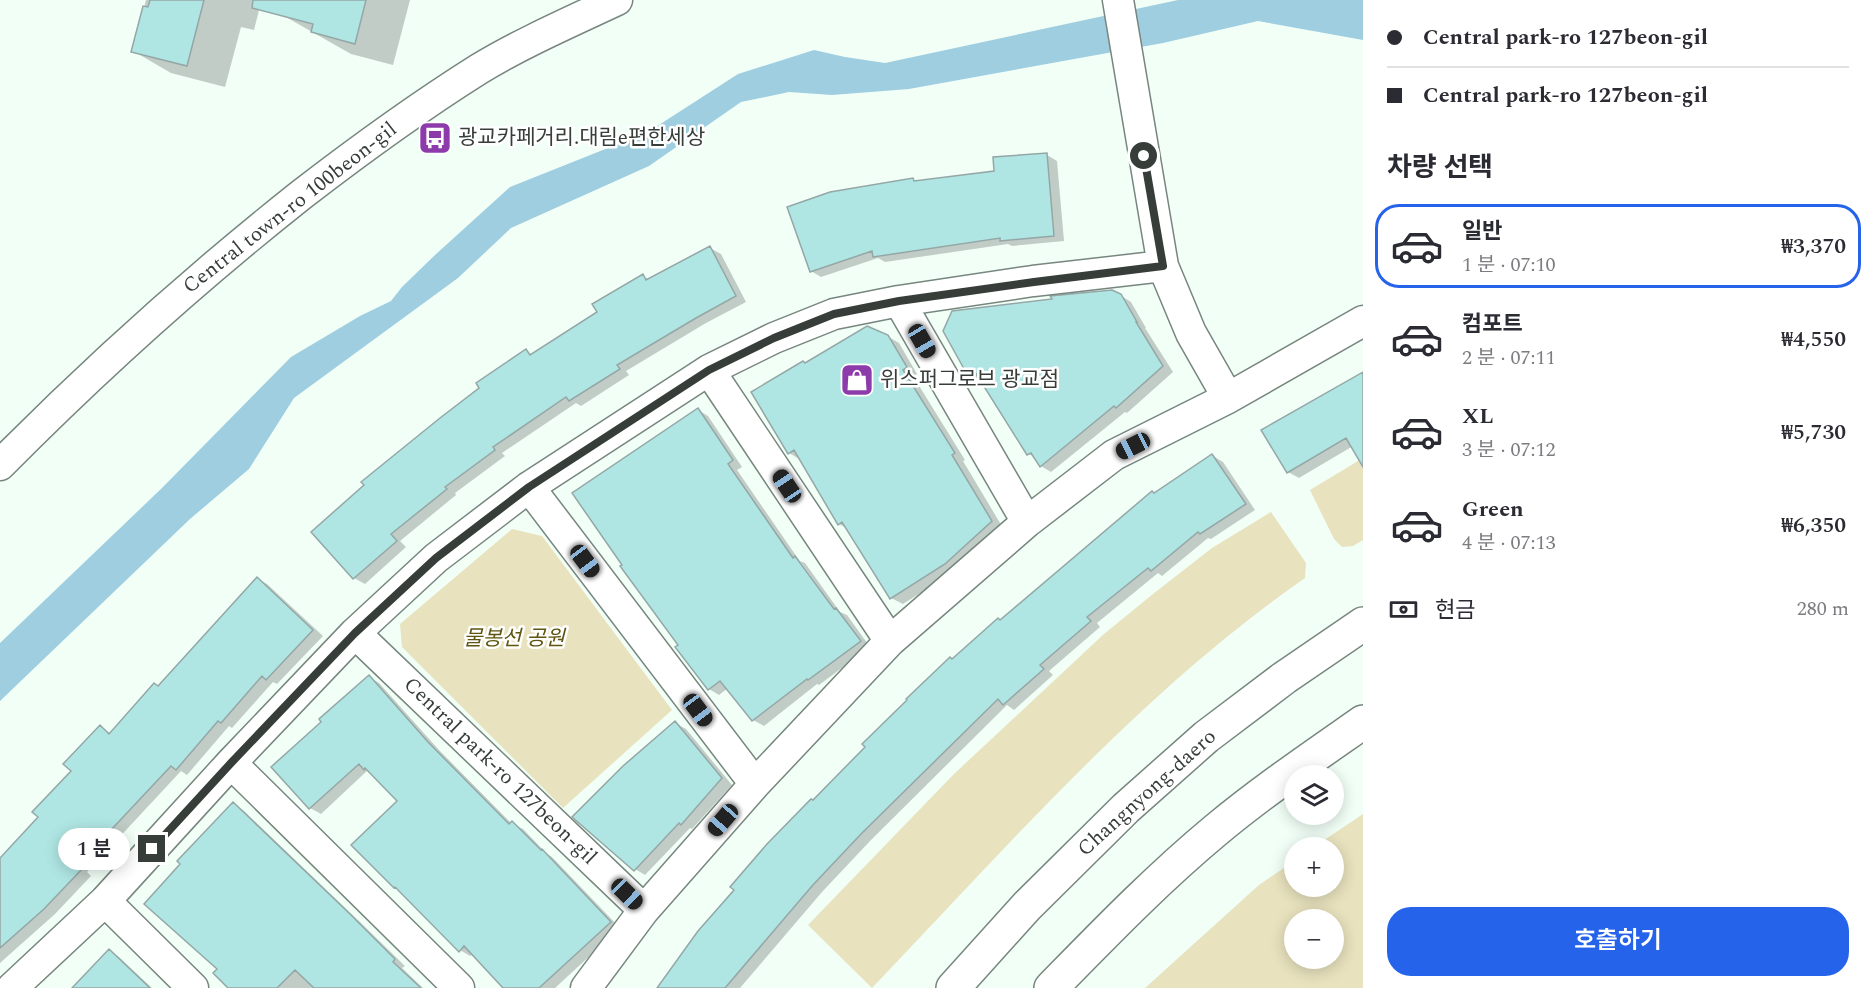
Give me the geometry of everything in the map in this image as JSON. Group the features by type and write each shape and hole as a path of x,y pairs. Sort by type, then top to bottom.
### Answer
{"main road":[{"name":"Changnyong-daero","path":"952,988 1035,898 1126,808 1206,737 1284,678 1363,624"},
{"path":"1051,988 1134,903 1216,830 1363,722"}],"street":[{"name":"Central town-ro 100beon-gil","path":"0,465 60,405 182,293 344,162 415,110 481,68 556,28 617,0"},
{"path":"1119,0 1163,266 1191,333 1228,398"},
{"path":"12,988 105,901 231,763 355,633 436,558 529,487 709,370 774,338 834,314 899,301 1163,266"},
{"path":"899,301 1027,522"},
{"path":"586,988 644,910 755,784 890,641 1027,522 1114,456 1228,398 1363,321"},
{"path":"709,370 890,641"},
{"path":"529,487 755,784"},
{"name":"Central park-ro 127beon-gil","path":"355,633 644,910"},
{"path":"231,763 459,988"},
{"path":"105,901 193,988"}],"green space":[{"path":"1363,458 1363,540 1353,546 1342,547 1334,539 1310,490"},
{"path":"1271,512 1306,563 1305,578 1245,622 1132,720 1026,825 872,988 808,925 954,774 1104,634 1212,548"},
{"name":"물봉선 공원","path":"512,529 542,536 672,710 563,808 402,647 400,624"},
{"path":"1363,814 1363,988 1145,988 1259,885 1284,868 1284,897 1344,897 1344,837 1329,837"}],"water":[{"path":"1178,0 1363,0 1363,40 1258,21 1163,43 909,89 832,95 789,92 741,102 649,166 511,228 458,278 294,398 249,469 190,519 0,701 0,643 162,488 291,357 360,316 391,301 435,255 510,187 648,132 738,74 814,50 885,63"}],"building":[{"path":"150,0 204,0 187,66 131,52 143,6 148,7"},
{"path":"253,0 366,0 355,44 311,32 313,24 252,8"},
{"path":"1047,153 1054,236 1000,241 1000,238 873,257 872,251 810,272 787,207 830,192 913,178 914,181 994,171 993,157"},
{"path":"710,246 736,296 617,365 620,369 569,401 566,397 493,447 495,450 445,487 447,489 391,534 397,541 353,579 311,532 364,485 361,482 479,388 476,383 526,349 530,355 597,312 592,304 643,274 646,280"},
{"path":"1112,290 1121,294 1163,366 1116,408 1114,406 1040,467 1031,453 1027,455 975,372 968,376 943,331 952,311 1052,299 1050,296"},
{"path":"867,326 888,335 907,367 903,370 955,453 952,455 992,521 945,564 890,599 842,522 838,525 794,450 788,454 751,392"},
{"path":"1363,372 1363,467 1346,438 1287,473 1261,430"},
{"path":"698,408 733,460 728,464 793,558 795,556 861,641 752,721 720,681 708,690 675,647 678,645 620,566 622,565 572,493"},
{"path":"1212,454 1246,504 1200,534 1198,532 1151,571 1148,568 1087,617 1091,621 1040,665 1044,669 1003,705 998,699 861,834 812,886 725,988 657,988 698,931 734,890 730,887 767,844 865,747 862,744 906,699 950,657 952,659 998,618 1000,620 1152,491 1154,493"},
{"path":"257,577 313,630 266,680 262,676 221,723 218,721 176,770 171,766 78,865 82,869 44,909 0,948 0,858 38,817 32,812 71,771 63,764 100,725 109,734 154,683 158,686"},
{"path":"369,675 428,742 509,824 512,821 542,849 611,922 539,988 503,988 464,946 459,952 351,845 397,801 365,768 364,770 359,764 309,809 271,767 321,722 319,719"},
{"path":"675,721 722,778 681,825 679,823 634,871 572,817 623,766"},
{"path":"233,802 350,914 395,959 393,962 421,988 314,988 295,970 277,988 228,988 213,973 217,969 144,904 180,864 177,861"},
{"path":"109,949 150,988 72,988"}],"place":[{"name":"광교카페거리.대림e편한세상","path":"435,138"},
{"name":"위스퍼그로브 광교점","path":"857,380"}],"route":[{"path":"152,849 355,633 436,558 529,487 709,370 774,338 834,314 899,301 1163,266 1144,156"}]}
